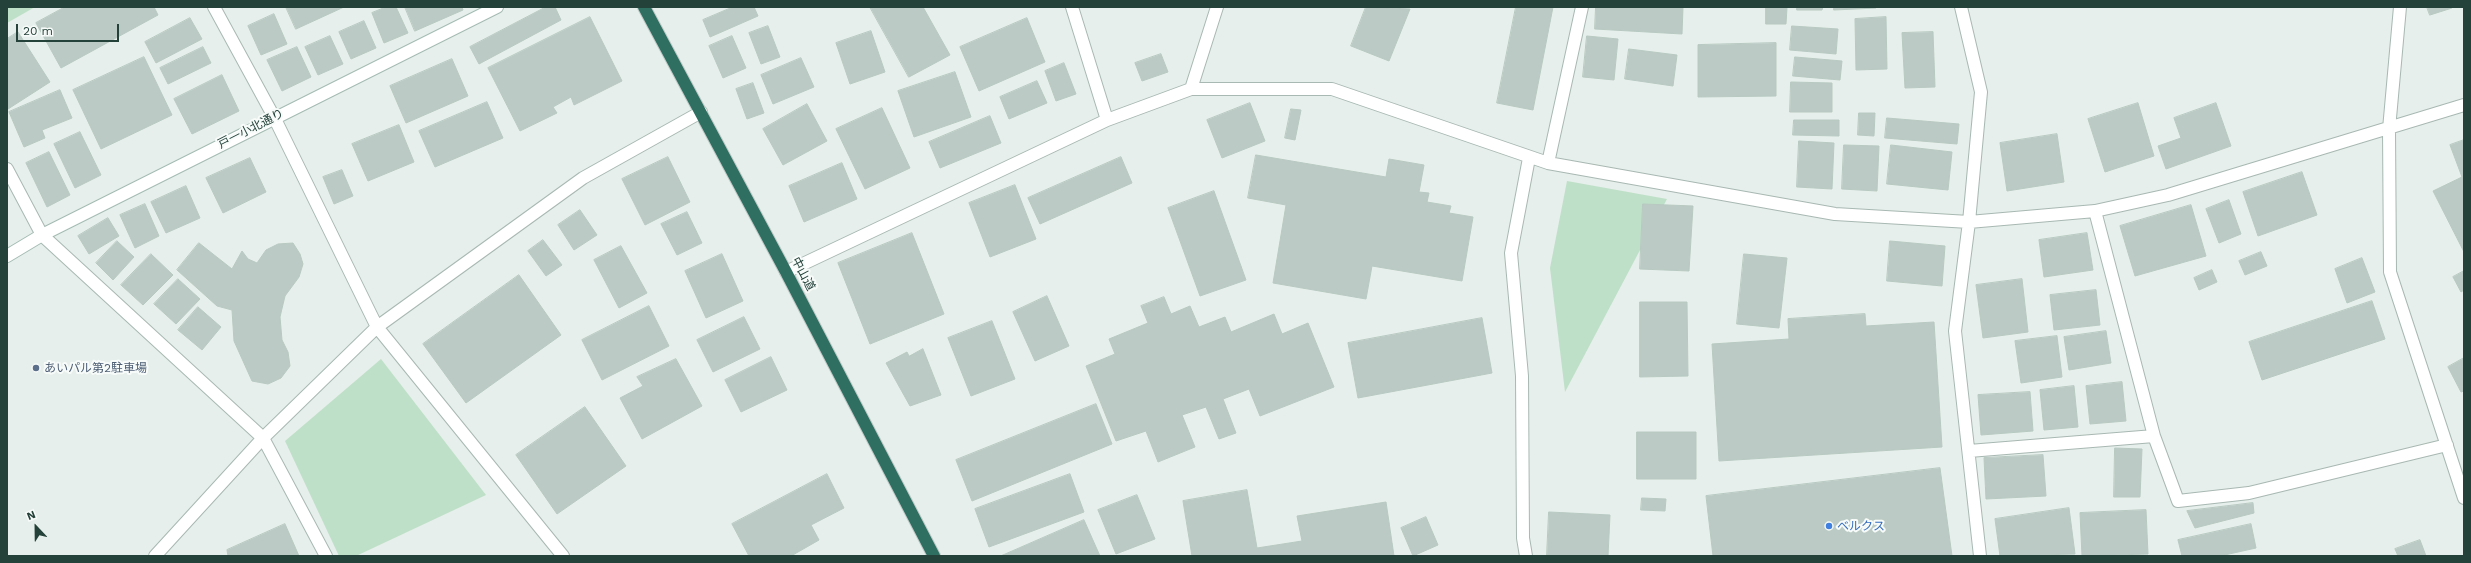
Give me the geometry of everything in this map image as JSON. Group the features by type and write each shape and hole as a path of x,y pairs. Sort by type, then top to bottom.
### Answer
{"highway":[{"name":"中山道","path":"644,7 786,272 934,556"}],"street":[{"path":"214,7 274,117 377,327 563,556"},
{"name":"戸一小北通り","path":"7,256 42,235 274,117 497,7"},
{"path":"1072,7 1108,120"},
{"path":"1191,89 1217,7"},
{"path":"1548,162 1582,7"},
{"path":"1961,7 1981,92 1969,222 1955,331 1980,556"},
{"path":"2400,7 2389,129 2390,272 2464,498"},
{"path":"786,272 1108,120 1191,89 1332,90 1529,158 1548,162 1835,214 1969,222 2095,211 2168,195 2464,105"},
{"path":"155,556 263,438 377,327 584,178 701,112"},
{"path":"1526,556 1523,538 1522,376 1511,253 1529,158"},
{"path":"7,169 42,235 263,438 326,556"},
{"path":"2095,211 2154,436 2178,501 2249,493 2447,445"},
{"path":"1969,451 2154,436"}],"green space":[{"path":"7,7 35,7 7,23"},
{"path":"1567,181 1667,199 1565,392 1550,268"},
{"path":"381,359 486,495 356,556 339,556 285,441"}],"building":[{"path":"65,7 154,7 158,15 61,68 36,23"},
{"path":"286,7 344,7 296,29"},
{"path":"386,7 396,7 408,33 384,43 372,13"},
{"path":"405,7 462,7 463,10 415,31"},
{"path":"546,7 555,7 561,20 479,64 470,47"},
{"path":"733,7 754,7 758,16 710,37 703,20"},
{"path":"870,7 923,7 950,55 909,77"},
{"path":"1366,7 1410,9 1389,61 1351,46"},
{"path":"1516,7 1553,7 1533,110 1497,103"},
{"path":"1596,7 1683,7 1682,34 1595,29"},
{"path":"1766,7 1787,7 1786,24 1766,24"},
{"path":"1797,7 1823,7 1822,10 1797,10"},
{"path":"1834,7 1876,7 1876,8 1834,10"},
{"path":"2427,7 2452,7 2452,8 2430,15"},
{"path":"274,14 287,44 261,55 248,26"},
{"path":"590,17 622,81 574,105 571,97 553,107 557,113 520,131 488,68"},
{"path":"1886,17 1887,69 1856,70 1855,19"},
{"path":"190,18 202,39 156,63 145,42"},
{"path":"1027,18 1045,62 979,91 960,47"},
{"path":"364,21 376,48 351,59 339,32"},
{"path":"768,26 780,57 761,64 749,33"},
{"path":"1792,26 1838,29 1836,54 1790,50"},
{"path":"871,31 885,72 850,84 836,43"},
{"path":"18,32 50,82 8,109 7,39"},
{"path":"1933,32 1935,87 1905,88 1902,33"},
{"path":"330,36 343,64 318,75 305,47"},
{"path":"732,36 746,68 723,78 709,46"},
{"path":"1587,36 1618,39 1614,80 1583,77"},
{"path":"1776,43 1776,96 1698,97 1698,45"},
{"path":"203,47 211,63 168,84 160,68"},
{"path":"297,47 311,77 282,91 267,60"},
{"path":"1629,49 1677,55 1673,86 1625,79"},
{"path":"1161,54 1168,72 1142,81 1135,63"},
{"path":"144,57 172,115 101,149 73,90"},
{"path":"1795,57 1842,61 1840,80 1793,76"},
{"path":"801,58 814,87 773,104 761,75"},
{"path":"452,59 468,96 406,123 390,86"},
{"path":"1064,63 1076,94 1056,101 1045,71"},
{"path":"955,72 971,117 914,137 898,91"},
{"path":"222,75 239,111 192,134 174,99"},
{"path":"1037,81 1047,103 1009,119 1000,97"},
{"path":"1791,82 1832,83 1832,112 1790,112"},
{"path":"753,83 764,113 747,119 736,89"},
{"path":"60,90 72,118 42,130 45,138 24,147 9,112"},
{"path":"487,102 503,138 435,167 419,131"},
{"path":"1250,103 1265,141 1222,158 1207,120"},
{"path":"2138,103 2154,156 2105,172 2088,119"},
{"path":"2216,103 2231,146 2166,169 2158,146 2181,138 2174,118"},
{"path":"807,104 827,141 783,165 763,129"},
{"path":"882,108 910,168 865,189 836,129"},
{"path":"1291,109 1301,110 1295,140 1285,138"},
{"path":"1859,113 1875,113 1874,136 1858,135"},
{"path":"990,116 1001,143 940,168 929,142"},
{"path":"1887,118 1959,124 1957,144 1885,138"},
{"path":"1794,120 1839,120 1839,136 1793,135"},
{"path":"399,125 414,162 368,181 352,144"},
{"path":"80,132 101,175 75,188 54,144"},
{"path":"2057,134 2064,182 2007,191 2000,143"},
{"path":"2464,140 2464,252 2433,191 2462,177 2450,145"},
{"path":"1799,141 1834,143 1832,189 1797,187"},
{"path":"1844,145 1879,146 1877,191 1842,189"},
{"path":"1891,145 1952,152 1948,190 1887,184"},
{"path":"49,152 70,195 47,207 26,163"},
{"path":"1256,155 1386,177 1389,159 1424,165 1419,192 1429,193 1427,202 1451,206 1449,213 1473,217 1462,281 1372,266 1366,299 1273,283 1286,205 1248,198"},
{"path":"668,157 690,202 645,225 622,179"},
{"path":"1121,157 1132,183 1040,224 1028,198"},
{"path":"250,158 266,192 223,213 206,178"},
{"path":"842,163 857,199 804,222 789,186"},
{"path":"342,170 353,196 334,204 323,177"},
{"path":"2302,172 2317,215 2258,236 2243,192"},
{"path":"1015,185 1036,239 990,257 969,203"},
{"path":"186,186 200,218 166,233 151,202"},
{"path":"1214,191 1246,280 1200,296 1168,208"},
{"path":"2229,200 2241,234 2219,243 2206,209"},
{"path":"145,204 159,236 135,248 120,215"},
{"path":"1643,204 1693,206 1689,271 1640,269"},
{"path":"2191,205 2206,256 2135,276 2120,226"},
{"path":"580,210 597,235 574,250 558,225"},
{"path":"687,212 702,243 677,255 661,224"},
{"path":"108,218 119,236 89,254 78,236"},
{"path":"912,233 944,314 870,344 838,263"},
{"path":"2087,233 2093,270 2044,277 2039,240"},
{"path":"543,240 562,265 546,276 528,251"},
{"path":"117,241 134,257 113,280 96,263"},
{"path":"1890,241 1945,246 1942,286 1887,281"},
{"path":"199,243 232,269 242,251 248,259 257,263 266,250 278,244 293,243 300,254 303,264 299,277 285,296 280,317 282,340 288,352 290,366 281,378 268,384 252,381 234,341 232,310 217,306 177,270"},
{"path":"621,246 647,293 619,308 594,260"},
{"path":"2261,252 2267,266 2245,275 2239,261"},
{"path":"151,254 173,275 143,305 121,285"},
{"path":"722,254 743,301 706,318 685,271"},
{"path":"1744,254 1787,258 1779,328 1737,324"},
{"path":"2362,258 2375,292 2347,303 2335,269"},
{"path":"2212,270 2217,282 2199,290 2194,278"},
{"path":"2464,271 2464,290 2461,292 2453,277"},
{"path":"519,275 561,335 466,403 423,344"},
{"path":"178,279 200,299 176,324 154,304"},
{"path":"2022,279 2028,332 1983,338 1976,285"},
{"path":"2096,290 2100,325 2054,330 2050,295"},
{"path":"1047,296 1069,346 1035,361 1013,312"},
{"path":"1164,297 1171,314 1190,306 1199,327 1225,317 1231,332 1274,314 1282,334 1308,323 1334,387 1260,416 1249,389 1223,399 1236,433 1219,439 1206,407 1182,415 1195,447 1158,462 1146,431 1116,441 1086,366 1115,354 1109,339 1148,323 1141,306"},
{"path":"2372,301 2385,339 2262,380 2249,342"},
{"path":"1640,302 1687,302 1688,376 1640,377"},
{"path":"649,306 669,346 602,380 582,340"},
{"path":"198,307 221,327 202,350 178,330"},
{"path":"1865,314 1866,326 1934,322 1942,447 1719,461 1712,344 1789,339 1788,319"},
{"path":"744,317 760,349 713,372 697,340"},
{"path":"1482,318 1492,373 1358,398 1348,343"},
{"path":"992,321 1015,379 971,396 948,338"},
{"path":"2106,331 2111,363 2069,370 2064,337"},
{"path":"2057,336 2062,377 2021,383 2015,341"},
{"path":"923,349 941,395 910,406 886,363 907,352 909,356"},
{"path":"771,357 787,390 741,412 725,380"},
{"path":"2464,358 2464,391 2461,392 2448,367"},
{"path":"676,359 702,406 642,439 620,398 643,386 637,377"},
{"path":"2122,382 2126,421 2090,424 2086,386"},
{"path":"2074,386 2078,427 2044,430 2040,390"},
{"path":"2030,392 2033,431 1981,435 1978,395"},
{"path":"1096,404 1112,444 972,501 956,460"},
{"path":"585,407 626,466 557,514 516,455"},
{"path":"1637,432 1696,432 1696,479 1637,479"},
{"path":"2115,448 2142,449 2140,497 2114,497"},
{"path":"2043,455 2046,496 1986,499 1984,458"},
{"name":"ベルクス","path":"1940,468 1952,556 1713,556 1706,496"},
{"path":"827,474 844,508 811,525 819,540 791,556 749,556 732,524"},
{"path":"1070,474 1084,512 989,547 975,509"},
{"path":"1247,490 1257,548 1302,541 1297,516 1386,502 1394,556 1192,556 1183,501"},
{"path":"1137,495 1155,539 1116,554 1098,510"},
{"path":"1642,498 1666,499 1665,511 1641,510"},
{"path":"2253,503 2254,513 2195,528 2187,511"},
{"path":"2069,508 2075,554 2000,556 1995,519"},
{"path":"2146,510 2148,554 2082,556 2080,513"},
{"path":"1549,512 1610,515 1608,556 1547,556"},
{"path":"1426,517 1438,545 1413,556 1401,528"},
{"path":"1084,520 1100,556 1001,556"},
{"path":"285,524 299,556 228,556 227,550"},
{"path":"2251,524 2256,548 2220,556 2182,556 2178,540"},
{"path":"2420,540 2426,556 2398,556 2395,549"}],"place":[{"name":"あいパル第2駐車場","path":"36,368"},
{"name":"ベルクス","path":"1829,526"}]}
